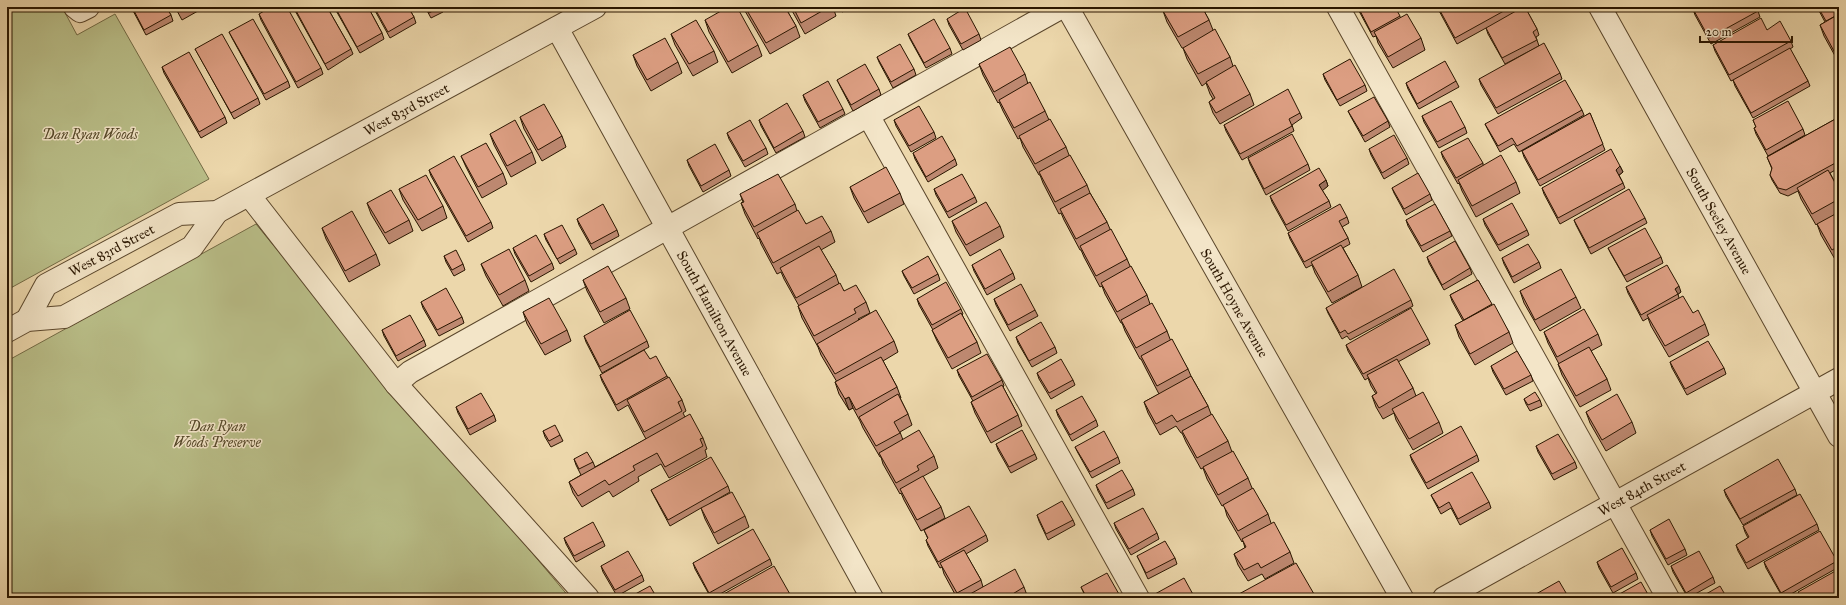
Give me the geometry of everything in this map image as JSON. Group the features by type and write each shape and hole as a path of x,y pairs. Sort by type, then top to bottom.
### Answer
{"street":[{"path":"75,7 80,11 88,7"},
{"name":"West 83rd Street","path":"27,320 46,285 179,214 217,212 595,7"},
{"path":"396,384 410,372 1062,7"},
{"name":"South Hoyne Avenue","path":"1067,7 1402,598"},
{"path":"1338,7 1668,598"},
{"name":"South Seeley Avenue","path":"1600,7 1839,436"},
{"name":"South Hamilton Avenue","path":"557,28 872,598"},
{"path":"868,115 1138,598"},
{"path":"249,195 396,384 588,598"},
{"name":"West 83rd Street","path":"7,331 27,320 64,317 192,247 217,212"},
{"name":"West 84th Street","path":"1444,598 1839,379"}],"green space":[{"name":"Dan Ryan Woods","path":"7,7 62,7 77,35 115,14 209,179 7,290"},
{"name":"Dan Ryan Woods Preserve","path":"256,224 570,598 7,598 7,361"}],"building":[{"path":"132,7 166,7 171,15 144,30"},
{"path":"271,7 287,7 321,68 296,82 259,14"},
{"path":"294,7 327,7 351,49 325,64"},
{"path":"335,7 368,7 382,33 357,47"},
{"path":"374,7 408,7 414,17 388,32"},
{"path":"426,7 440,7 429,13"},
{"path":"728,7 737,7 758,45 728,62 705,20"},
{"path":"745,7 785,7 796,26 766,43"},
{"path":"793,7 829,7 801,23"},
{"path":"1169,7 1202,7 1209,20 1178,37 1163,11"},
{"path":"1358,7 1395,7 1400,16 1371,32"},
{"path":"1438,7 1511,7 1455,38"},
{"path":"1525,7 1537,29 1533,32 1537,40 1502,58 1486,28"},
{"path":"1697,7 1755,7 1758,11 1709,38 1693,9"},
{"path":"1818,7 1839,7 1839,14 1826,21"},
{"path":"965,8 979,34 961,44 947,19"},
{"path":"1407,14 1421,38 1388,57 1374,32"},
{"path":"1839,14 1839,51 1835,53 1820,25"},
{"path":"1761,18 1767,30 1780,21 1791,41 1729,75 1713,45"},
{"path":"253,19 288,81 264,94 229,32"},
{"path":"934,19 950,48 924,63 908,34"},
{"path":"696,20 714,51 689,64 671,34"},
{"path":"1215,29 1230,57 1198,74 1183,48"},
{"path":"222,34 258,98 231,113 195,49"},
{"path":"665,38 678,62 647,80 633,55"},
{"path":"1544,43 1560,73 1496,108 1479,79"},
{"path":"900,44 914,69 891,82 877,57"},
{"path":"1010,47 1025,74 994,92 979,64"},
{"path":"1790,48 1808,81 1751,113 1733,80"},
{"path":"189,52 225,117 199,132 162,67"},
{"path":"1350,59 1365,85 1337,100 1323,74"},
{"path":"1445,61 1456,81 1417,104 1406,83"},
{"path":"865,64 879,89 851,105 837,80"},
{"path":"1235,65 1250,94 1216,113 1209,102 1215,98 1206,82"},
{"path":"1565,80 1582,110 1517,146 1512,138 1498,146 1485,124"},
{"path":"828,81 843,109 818,122 803,95"},
{"path":"1030,82 1045,111 1014,128 999,100"},
{"path":"1288,89 1300,113 1289,119 1292,126 1240,154 1224,125"},
{"path":"1374,97 1388,121 1363,136 1348,111"},
{"path":"1451,101 1465,127 1437,142 1422,116"},
{"path":"1788,101 1803,129 1766,150 1754,128 1756,127 1753,120"},
{"path":"787,103 803,131 774,148 759,120"},
{"path":"544,104 562,136 538,150 520,117"},
{"path":"919,106 934,132 909,146 894,120"},
{"path":"1590,113 1603,144 1538,180 1522,151"},
{"path":"1839,117 1839,161 1786,190 1778,188 1770,175 1772,168 1767,157"},
{"path":"1050,119 1066,147 1035,164 1019,136"},
{"path":"515,120 532,152 507,166 490,134"},
{"path":"750,120 766,148 743,161 727,133"},
{"path":"1292,134 1308,164 1264,189 1248,158"},
{"path":"1394,135 1407,158 1382,173 1369,149"},
{"path":"942,136 955,159 926,177 913,153"},
{"path":"1468,138 1483,163 1456,178 1441,152"},
{"path":"486,143 503,173 478,187 461,156"},
{"path":"715,144 729,170 701,186 687,160"},
{"path":"1611,149 1620,166 1616,170 1623,183 1558,218 1542,188"},
{"path":"1070,155 1087,185 1055,202 1039,172"},
{"path":"1501,155 1516,182 1472,206 1458,180"},
{"path":"454,156 491,222 466,236 429,170"},
{"path":"886,167 900,193 864,212 850,187"},
{"path":"1319,168 1326,180 1319,185 1329,201 1286,225 1270,196"},
{"path":"1828,170 1839,190 1839,199 1812,214 1797,188"},
{"path":"1418,173 1430,194 1404,209 1392,188"},
{"path":"778,174 795,204 754,227 741,203 744,202 740,194"},
{"path":"962,174 975,197 947,212 934,189"},
{"path":"426,175 443,206 418,220 399,189"},
{"path":"1629,189 1645,218 1589,248 1574,220"},
{"path":"391,190 409,220 385,233 367,203"},
{"path":"1090,193 1107,222 1076,239 1060,209"},
{"path":"986,202 1000,226 966,245 952,221"},
{"path":"1512,203 1527,230 1498,245 1483,219"},
{"path":"603,204 617,230 591,244 577,219"},
{"path":"1340,204 1347,217 1339,221 1348,238 1304,262 1288,233"},
{"path":"1435,204 1450,231 1421,246 1406,220"},
{"path":"798,210 806,224 822,216 831,231 773,263 757,233"},
{"path":"352,211 376,254 345,271 322,228"},
{"path":"1839,212 1839,246 1832,250 1817,224"},
{"path":"562,225 575,249 557,259 544,234"},
{"path":"1645,228 1661,257 1624,276 1608,248"},
{"path":"1111,229 1127,259 1096,276 1080,246"},
{"path":"536,235 552,263 529,276 513,248"},
{"path":"1455,241 1470,268 1442,285 1427,257"},
{"path":"1528,244 1539,262 1512,277 1502,258"},
{"path":"1341,245 1358,275 1328,292 1311,262"},
{"path":"819,246 836,275 796,298 780,268"},
{"path":"509,249 525,280 499,295 481,264"},
{"path":"1000,249 1013,273 985,289 972,265"},
{"path":"456,250 463,264 452,270 444,256"},
{"path":"928,256 938,274 912,288 902,271"},
{"path":"1667,265 1679,286 1675,289 1678,294 1641,315 1626,287"},
{"path":"608,266 626,298 600,312 583,280"},
{"path":"1131,266 1147,295 1117,312 1101,283"},
{"path":"1394,269 1411,300 1348,334 1345,330 1340,333 1326,308"},
{"path":"1561,269 1576,297 1535,320 1520,291"},
{"path":"1478,280 1492,304 1464,320 1450,295"},
{"path":"946,282 961,309 932,325 917,299"},
{"path":"840,283 844,291 856,285 866,302 854,309 856,313 814,336 798,306"},
{"path":"1021,284 1035,310 1008,325 994,299"},
{"path":"446,288 462,317 437,330 421,302"},
{"path":"1683,296 1693,313 1698,310 1705,324 1665,346 1647,315"},
{"path":"549,298 567,330 541,344 523,312"},
{"path":"1152,303 1167,331 1136,348 1121,320"},
{"path":"1494,304 1509,332 1470,354 1455,325"},
{"path":"1411,308 1428,339 1363,374 1346,345"},
{"path":"1584,309 1598,334 1557,357 1544,332"},
{"path":"630,310 647,341 600,367 584,336"},
{"path":"876,310 894,341 835,374 817,344"},
{"path":"961,313 977,342 948,358 932,330"},
{"path":"410,315 424,340 396,356 382,330"},
{"path":"1041,322 1055,347 1029,361 1016,337"},
{"path":"1172,339 1188,369 1157,386 1141,356"},
{"path":"1708,341 1724,368 1685,389 1670,362"},
{"path":"1589,347 1607,379 1576,396 1558,364"},
{"path":"644,350 650,359 656,356 667,376 616,405 600,375"},
{"path":"1517,351 1531,375 1504,389 1491,366"},
{"path":"987,354 1002,380 972,397 957,370"},
{"path":"881,357 897,387 856,410 849,397 845,399 835,382"},
{"path":"1061,359 1073,380 1049,393 1037,373"},
{"path":"1397,359 1413,388 1379,408 1372,396 1377,393 1367,375"},
{"path":"1191,376 1208,406 1177,422 1172,415 1156,424 1144,402"},
{"path":"669,377 682,400 678,402 682,411 644,432 627,400"},
{"path":"1002,385 1018,415 987,432 971,402"},
{"path":"1423,392 1439,422 1409,439 1392,409"},
{"path":"1535,392 1540,400 1528,405 1524,399"},
{"path":"481,393 494,415 468,429 456,407"},
{"path":"898,394 908,414 894,422 900,433 876,446 859,417"},
{"path":"1617,394 1632,422 1602,440 1586,412"},
{"path":"1082,396 1096,420 1070,435 1056,410"},
{"path":"690,414 703,438 700,439 703,446 665,467 657,453 633,466 635,470 609,485 605,480 578,496 569,482"},
{"path":"1212,414 1228,441 1197,458 1182,431"},
{"path":"555,425 560,435 549,441 543,431"},
{"path":"1461,426 1477,455 1426,483 1410,455"},
{"path":"919,430 934,456 917,466 919,470 896,483 879,453"},
{"path":"1022,430 1035,454 1009,467 996,444"},
{"path":"1104,431 1118,457 1090,472 1075,447"},
{"path":"1558,434 1575,462 1552,474 1536,446"},
{"path":"1233,451 1248,478 1218,495 1203,467"},
{"path":"587,452 593,462 579,469 574,459"},
{"path":"711,457 728,486 668,520 651,490"},
{"path":"1778,459 1795,489 1740,519 1724,490"},
{"path":"1122,470 1133,489 1106,503 1096,485"},
{"path":"1472,472 1489,502 1458,519 1449,502 1439,508 1431,495"},
{"path":"923,476 941,507 917,520 900,489"},
{"path":"1253,488 1268,514 1238,531 1223,505"},
{"path":"732,492 745,516 714,533 701,508"},
{"path":"1800,494 1817,524 1746,563 1736,545 1749,537 1743,526"},
{"path":"1062,501 1073,520 1046,534 1037,515"},
{"path":"969,506 986,535 938,562 926,540 928,538 924,530"},
{"path":"1143,508 1157,533 1129,549 1114,523"},
{"path":"1669,519 1685,549 1666,559 1650,530"},
{"path":"593,522 603,541 574,556 564,538"},
{"path":"1274,522 1290,552 1261,568 1258,563 1244,570 1234,554 1246,547 1242,539"},
{"path":"753,529 770,559 709,593 693,563"},
{"path":"1820,531 1837,561 1781,593 1764,562"},
{"path":"1165,541 1175,558 1146,573 1137,556"},
{"path":"1622,548 1636,573 1611,587 1597,562"},
{"path":"964,550 981,580 957,593 940,563"},
{"path":"628,551 642,575 615,590 601,566"},
{"path":"1699,551 1713,577 1686,593 1671,566"},
{"path":"1296,563 1314,594 1307,598 1241,598 1239,594"},
{"path":"774,566 791,596 788,598 724,598 722,595"},
{"path":"1015,569 1024,587 1011,595 1013,598 963,598"},
{"path":"1839,569 1839,598 1802,598 1798,592"},
{"path":"1107,573 1120,596 1116,598 1087,598 1081,587"},
{"path":"1184,578 1195,598 1158,598 1155,594"},
{"path":"1559,581 1569,598 1529,598"},
{"path":"1641,582 1650,598 1617,598 1616,596"},
{"path":"650,586 657,598 628,598"},
{"path":"1720,586 1727,598 1699,598"}]}
